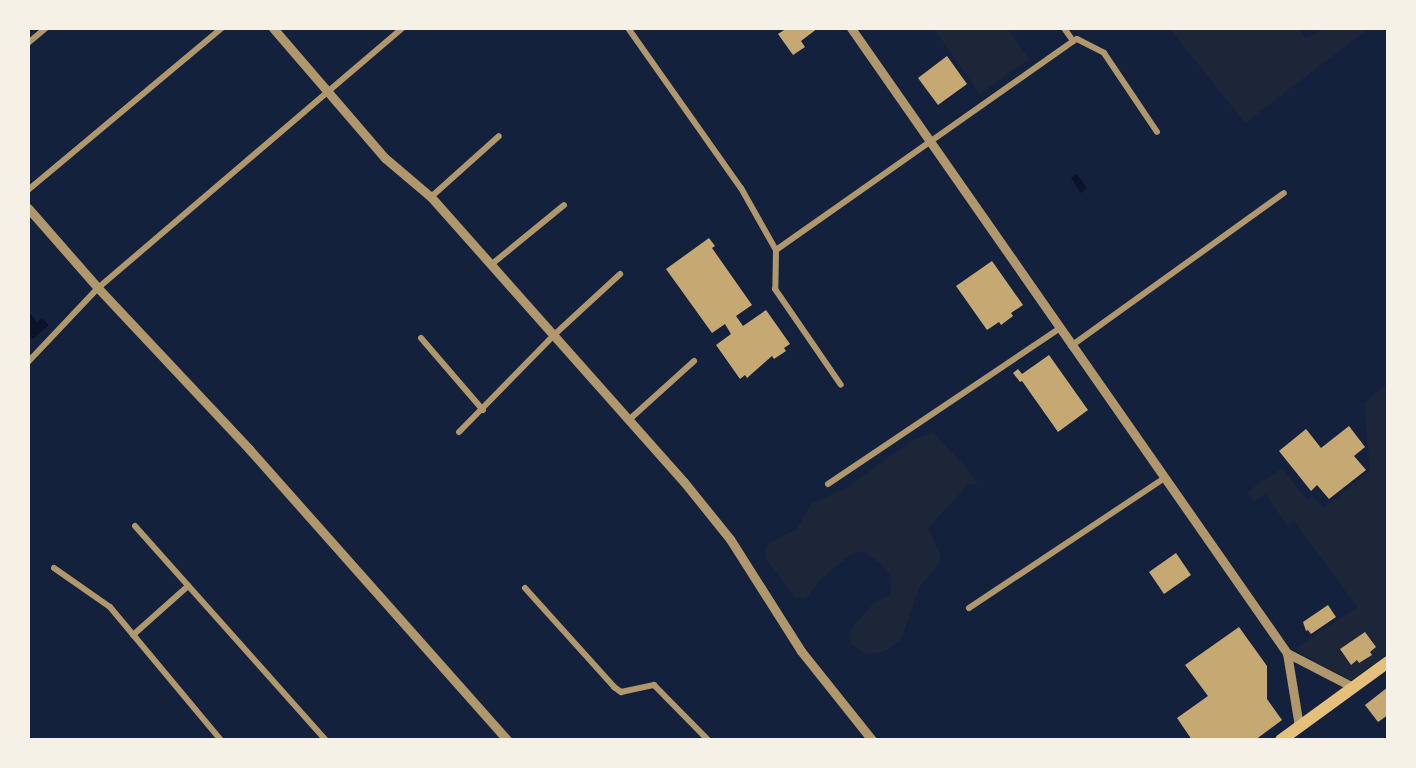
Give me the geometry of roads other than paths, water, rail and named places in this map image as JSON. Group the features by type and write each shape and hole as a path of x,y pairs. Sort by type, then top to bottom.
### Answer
{"highway":[{"path":"1281,740 1388,662"}],"street":[{"path":"28,43 46,28"},
{"path":"28,190 222,28"},
{"path":"273,28 385,158 430,197 631,418 730,539 801,651 872,740"},
{"path":"28,362 98,288 402,28"},
{"path":"628,28 741,188 776,250 775,289 841,385"},
{"path":"851,28 931,140 1163,479 1287,653 1299,726"},
{"path":"1064,28 1073,41"},
{"path":"776,250 1077,39 1104,53 1157,132"},
{"path":"430,197 499,136"},
{"path":"1071,346 1284,194"},
{"path":"492,264 564,205"},
{"path":"28,208 98,288 249,449 507,740"},
{"path":"459,432 554,335 620,274"},
{"path":"828,484 1059,329"},
{"path":"422,338 483,410"},
{"path":"631,418 694,362"},
{"path":"969,609 1163,479"},
{"path":"135,526 326,740"},
{"path":"54,568 110,608 221,740"},
{"path":"134,635 188,586"},
{"path":"525,588 614,687 621,692 654,685 708,740"},
{"path":"1287,653 1353,687"}]}
